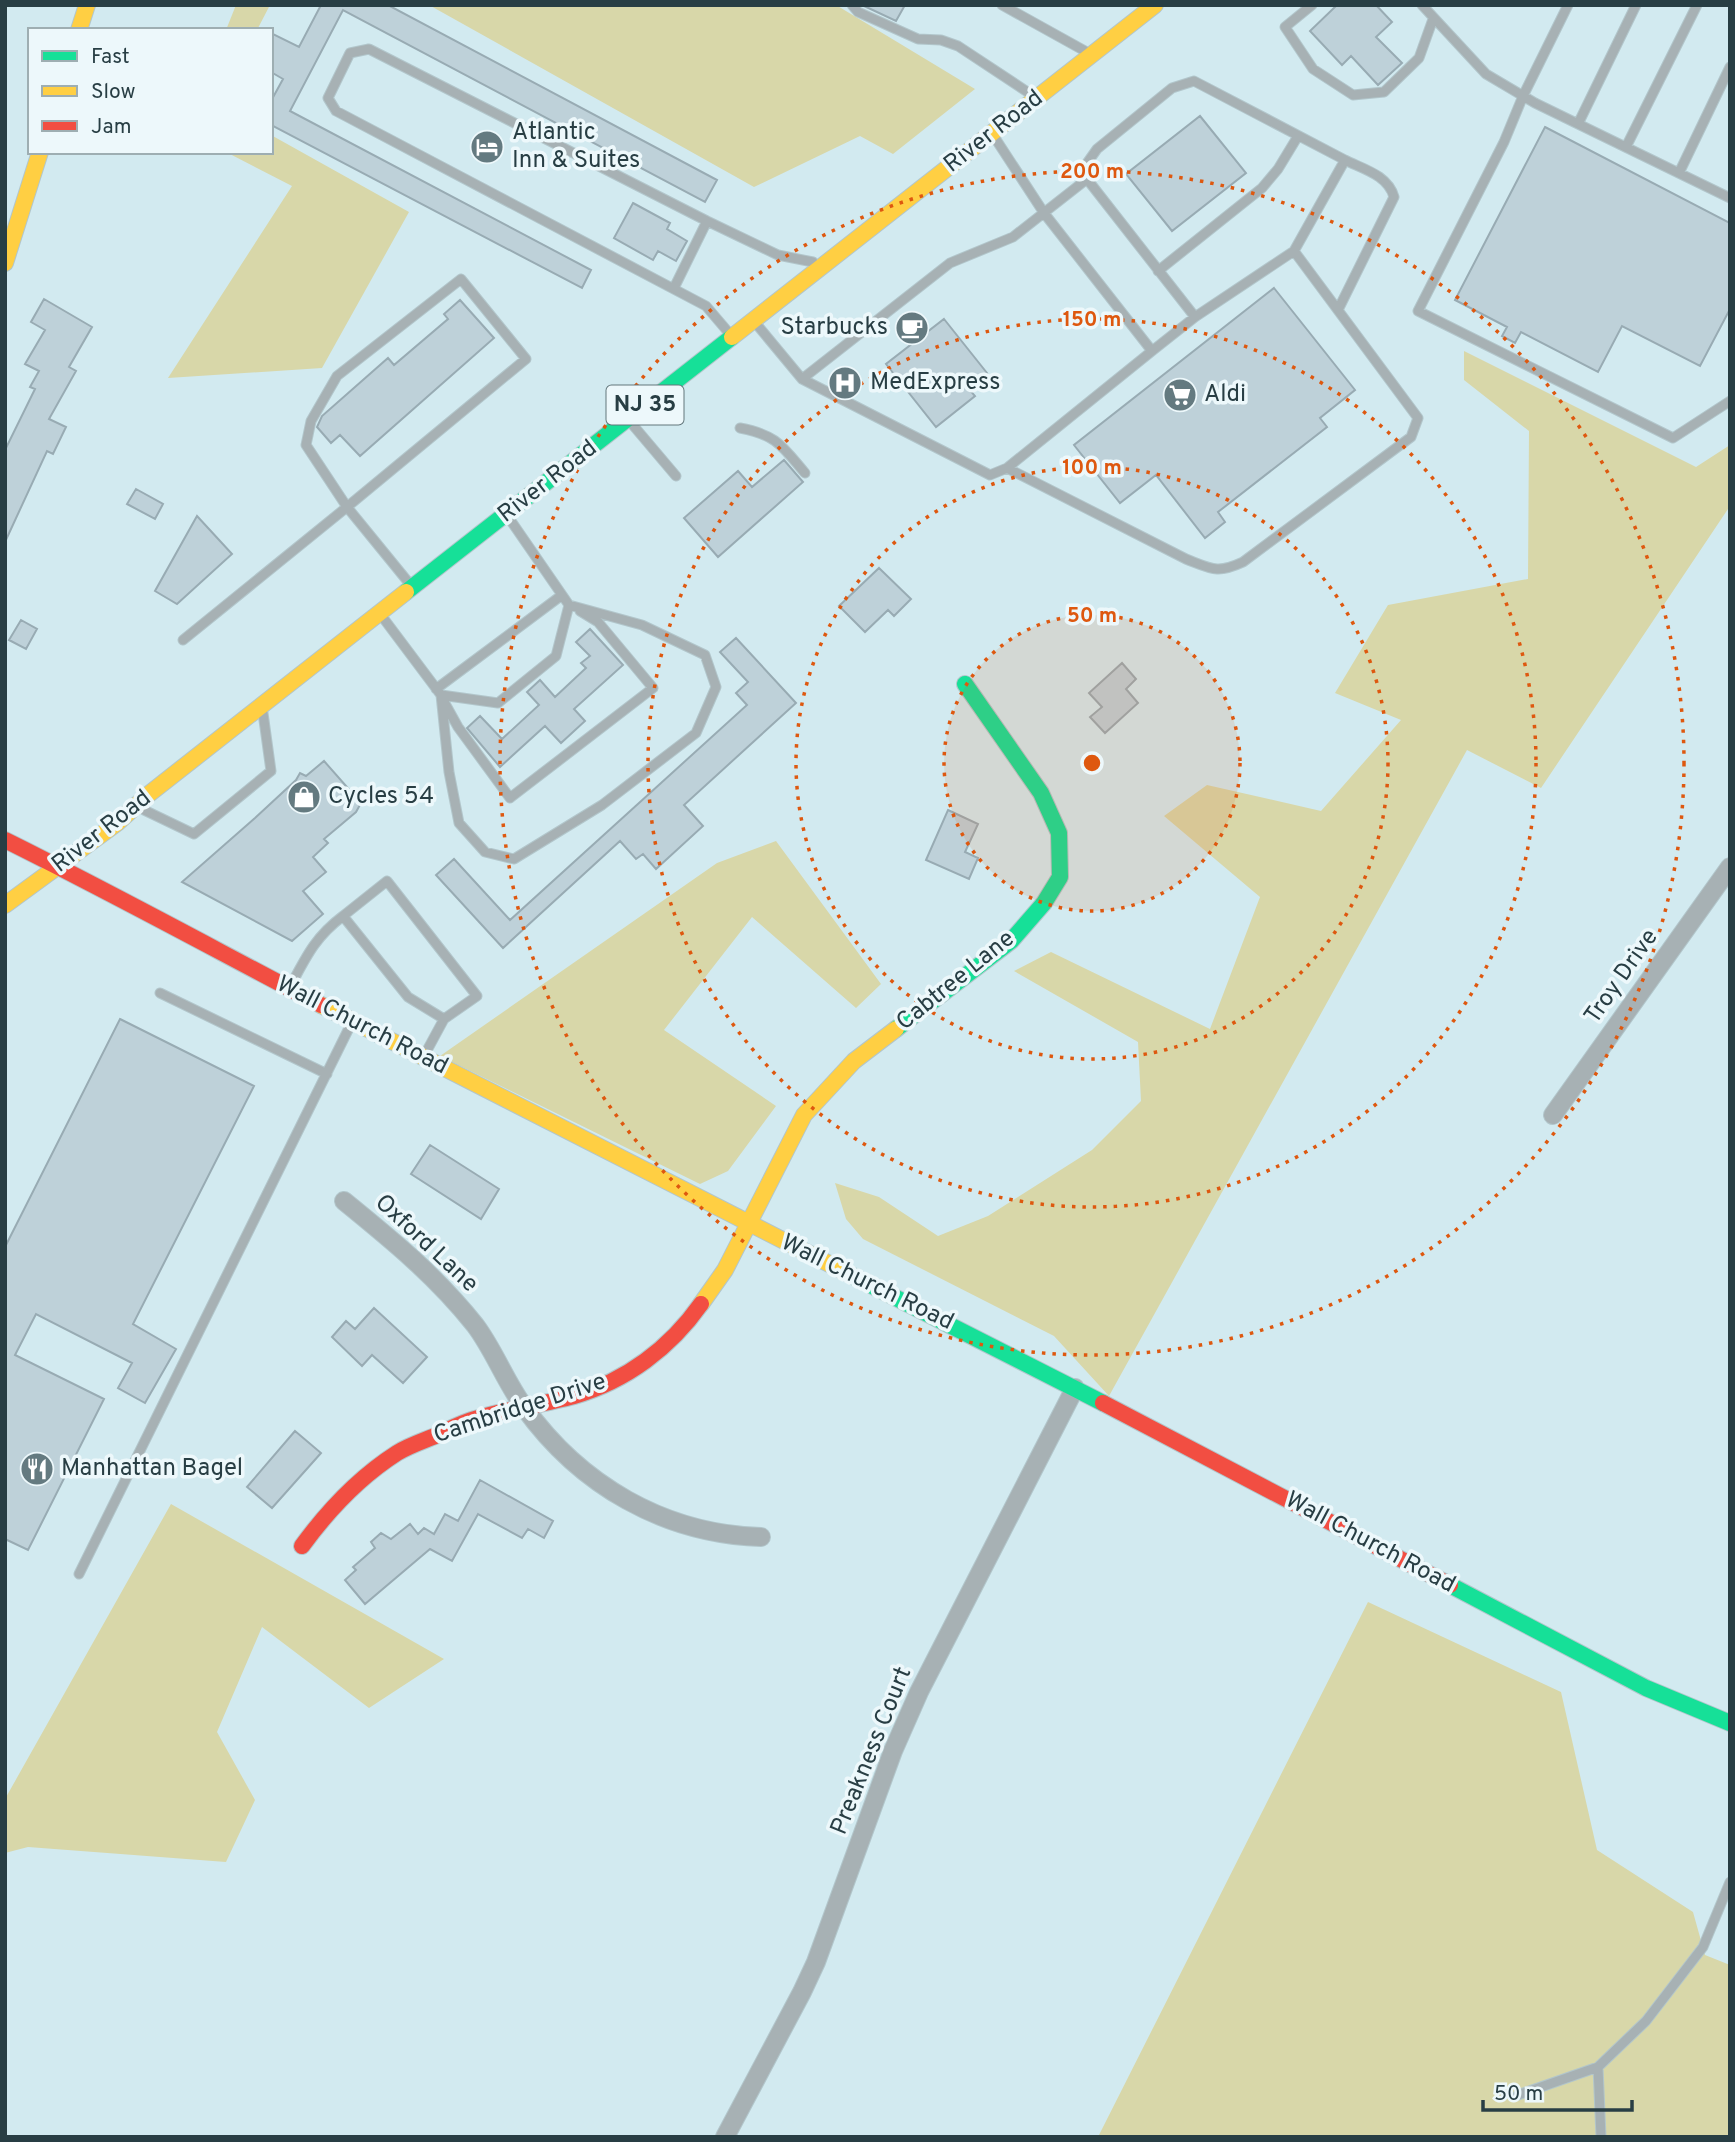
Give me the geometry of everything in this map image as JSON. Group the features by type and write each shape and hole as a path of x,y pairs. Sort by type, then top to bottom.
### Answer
{"main road":[{"path":"80,28 87,5"},
{"name":"River Road","path":"5,905 60,866 1155,5"},
{"path":"5,263 39,154"},
{"name":"Cabtree Lane","path":"749,1225 804,1115 825,1091 854,1061 1012,941 1044,903 1060,877 1059,833 1041,793 965,684"},
{"name":"Wall Church Road","path":"5,840 60,866 144,913 749,1225 912,1304 1646,1688 1730,1723"},
{"name":"Cambridge Drive","path":"302,1546 329,1510 351,1487 398,1452 473,1419 574,1396 636,1368 686,1325 706,1300 749,1225"}],"street":[{"name":"Troy Drive","path":"1553,1115 1730,867"},
{"name":"Oxford Lane","path":"344,1201 417,1262 454,1299 478,1329 524,1407 568,1457 608,1491 666,1518 699,1529 726,1536 761,1536"},
{"name":"Preakness Court","path":"725,2137 816,1962 893,1751 919,1692 1074,1388"}],"lane":[{"path":"852,5 858,12 918,39 941,40 958,46 1037,98"},
{"path":"1002,5 1092,55"},
{"path":"1312,5 1285,27 1313,69 1353,95 1384,93 1419,58 1433,19"},
{"path":"1422,5 1486,74 1578,124 1729,195"},
{"path":"1568,5 1523,96 1504,142 1418,311 1673,438 1730,401"},
{"path":"1578,124 1636,5"},
{"path":"1626,147 1697,5"},
{"path":"733,337 706,306 336,111 327,98 350,53 369,49 778,256 825,264"},
{"path":"1679,173 1730,68"},
{"path":"1195,317 1087,179 1085,166 1097,149 1172,88 1194,82 1384,179 1392,189 1394,197 1338,310"},
{"path":"992,133 1044,214 1152,351"},
{"path":"1157,271 1262,188 1278,169 1298,136"},
{"path":"753,320 802,379 990,475 1007,468 1195,317 1294,251 1345,160"},
{"path":"802,379 950,263 1013,237 1087,179"},
{"path":"674,288 707,221"},
{"path":"1007,468 1186,559 1208,568 1224,570 1243,562 1411,437 1418,418 1294,251"},
{"path":"183,640 347,507 526,359 461,279 337,376 311,421 306,445 347,507 413,587"},
{"path":"628,419 676,477"},
{"path":"740,428 760,432 778,440 805,473"},
{"path":"380,613 510,798 653,688 598,622 569,605 506,514"},
{"path":"438,692 562,595"},
{"path":"438,692 498,703 556,656 569,605"},
{"path":"438,692 459,823 485,852 514,859 602,805 696,733 716,687 705,655 642,625 569,605"},
{"path":"136,806 194,834 271,772 262,706"},
{"path":"289,988 310,948 323,931 387,881 477,996 444,1019 424,1058"},
{"path":"343,916 408,997 444,1019"},
{"path":"160,993 327,1074"},
{"path":"79,1574 352,1021"},
{"path":"1518,2095 1598,2067 1646,2021 1703,1947 1730,1882"},
{"path":"1598,2067 1601,2137"}],"green space":[{"path":"236,5 270,5 258,28 227,28"},
{"path":"429,5 836,5 975,89 893,154 860,136 754,187"},
{"path":"273,136 409,212 322,368 168,378 292,186 230,154 273,154"},
{"path":"1464,351 1696,467 1730,445 1730,506 1541,788 1467,750 1109,1396 1054,1336 863,1239 846,1219 835,1183 879,1197 938,1236 988,1216 1092,1150 1141,1101 1138,1042 1014,971 1051,952 1210,1029 1260,897 1164,816 1207,785 1321,811 1401,720 1335,693 1388,605 1528,579 1529,431 1464,380"},
{"path":"776,841 881,984 856,1008 752,917 664,1030 776,1106 728,1171 700,1184 440,1056 717,863"},
{"path":"171,1504 444,1659 369,1708 262,1627 217,1732 255,1800 226,1862 28,1847 5,1853 5,1799"},
{"path":"1368,1602 1561,1692 1597,1850 1693,1912 1705,1955 1730,1965 1730,2137 1098,2137"}],"building":[{"path":"321,5 388,5 717,180 705,202 343,10 290,111 591,270 582,288 273,126 273,97 283,79 273,73 273,34 299,47"},
{"path":"862,5 905,5 896,21"},
{"path":"1337,5 1376,5 1392,22 1376,37 1402,63 1378,85 1351,56 1342,65 1310,31"},
{"path":"1200,116 1246,173 1172,231 1126,174"},
{"path":"1545,127 1730,223 1730,309 1700,366 1622,326 1598,372 1521,332 1515,343 1502,336 1507,327 1455,300"},
{"path":"633,203 670,223 667,229 687,241 676,261 658,251 653,260 614,238"},
{"path":"1274,288 1355,390 1320,418 1327,427 1218,512 1225,522 1205,538 1156,475 1120,503 1074,445"},
{"path":"44,299 92,327 69,367 76,371 49,419 66,427 53,454 47,451 5,542 5,450 35,389 30,387 39,371 25,364 45,330 31,322"},
{"path":"460,300 494,338 360,456 340,435 331,443 317,427 322,416 388,358 394,365 448,319 444,314"},
{"path":"944,319 987,373 968,388 975,396 936,427 886,364"},
{"path":"784,460 803,482 718,557 684,518 738,471 752,487"},
{"path":"136,489 163,504 155,519 127,504"},
{"path":"197,516 232,554 177,604 155,591"},
{"path":"879,568 911,599 894,616 888,610 865,632 839,606"},
{"path":"21,620 37,629 26,649 9,640"},
{"path":"590,629 623,665 574,709 585,721 561,743 545,726 500,767 467,728 480,716 502,739 539,705 527,692 540,680 555,697 586,668 581,663 590,656 576,642"},
{"path":"736,638 796,703 684,805 703,826 656,869 643,854 636,859 620,841 503,948 436,875 454,859 510,920 747,705 736,693 748,682 720,652"},
{"path":"1122,663 1136,679 1126,689 1138,703 1105,733 1090,717 1102,707 1089,693"},
{"path":"324,761 361,803 356,812 324,839 328,843 313,857 326,872 303,891 323,914 292,941 182,882 255,818 296,780 300,773 306,776"},
{"path":"948,810 978,824 965,852 978,858 969,879 926,860"},
{"path":"120,1019 254,1086 133,1324 176,1349 145,1403 118,1388 132,1363 36,1314 15,1355 104,1399 28,1550 5,1539 5,1247"},
{"path":"430,1145 499,1189 481,1219 411,1174"},
{"path":"374,1308 427,1357 403,1383 372,1355 362,1366 332,1337 346,1321 355,1329"},
{"path":"295,1431 321,1453 272,1508 247,1487"},
{"path":"480,1480 553,1521 544,1538 528,1529 522,1538 478,1514 452,1561 430,1549 365,1604 345,1580 356,1570 353,1567 375,1548 371,1542 381,1533 391,1539 410,1524 418,1534 424,1528 434,1534 445,1514 458,1521"}],"traffic: fast":[{"path":"406,592 732,337"},
{"path":"896,1029 1011,941 1044,903 1060,877 1059,833 1041,793 965,684"},
{"path":"847,1273 1103,1403"},
{"path":"1450,1585 1646,1688 1730,1723"}],"traffic: slow":[{"path":"80,28 87,5"},
{"path":"732,337 1155,5"},
{"path":"5,263 39,154"},
{"path":"5,905 117,823 149,794 406,592"},
{"path":"321,1005 847,1273"},
{"path":"701,1304 725,1270 804,1115 854,1061 896,1029"}],"traffic: jam":[{"path":"5,840 321,1005"},
{"path":"302,1546 345,1495 397,1453 470,1421 593,1390 645,1361 675,1335 701,1304"},
{"path":"1103,1403 1450,1585"}],"place":[{"name":"Atlantic Inn & Suites","path":"487,147"},
{"name":"Starbucks","path":"912,328"},
{"name":"MedExpress","path":"845,383"},
{"name":"Aldi","path":"1180,395"},
{"name":"Cycles 54","path":"304,797"},
{"name":"Manhattan Bagel","path":"37,1469"}]}
